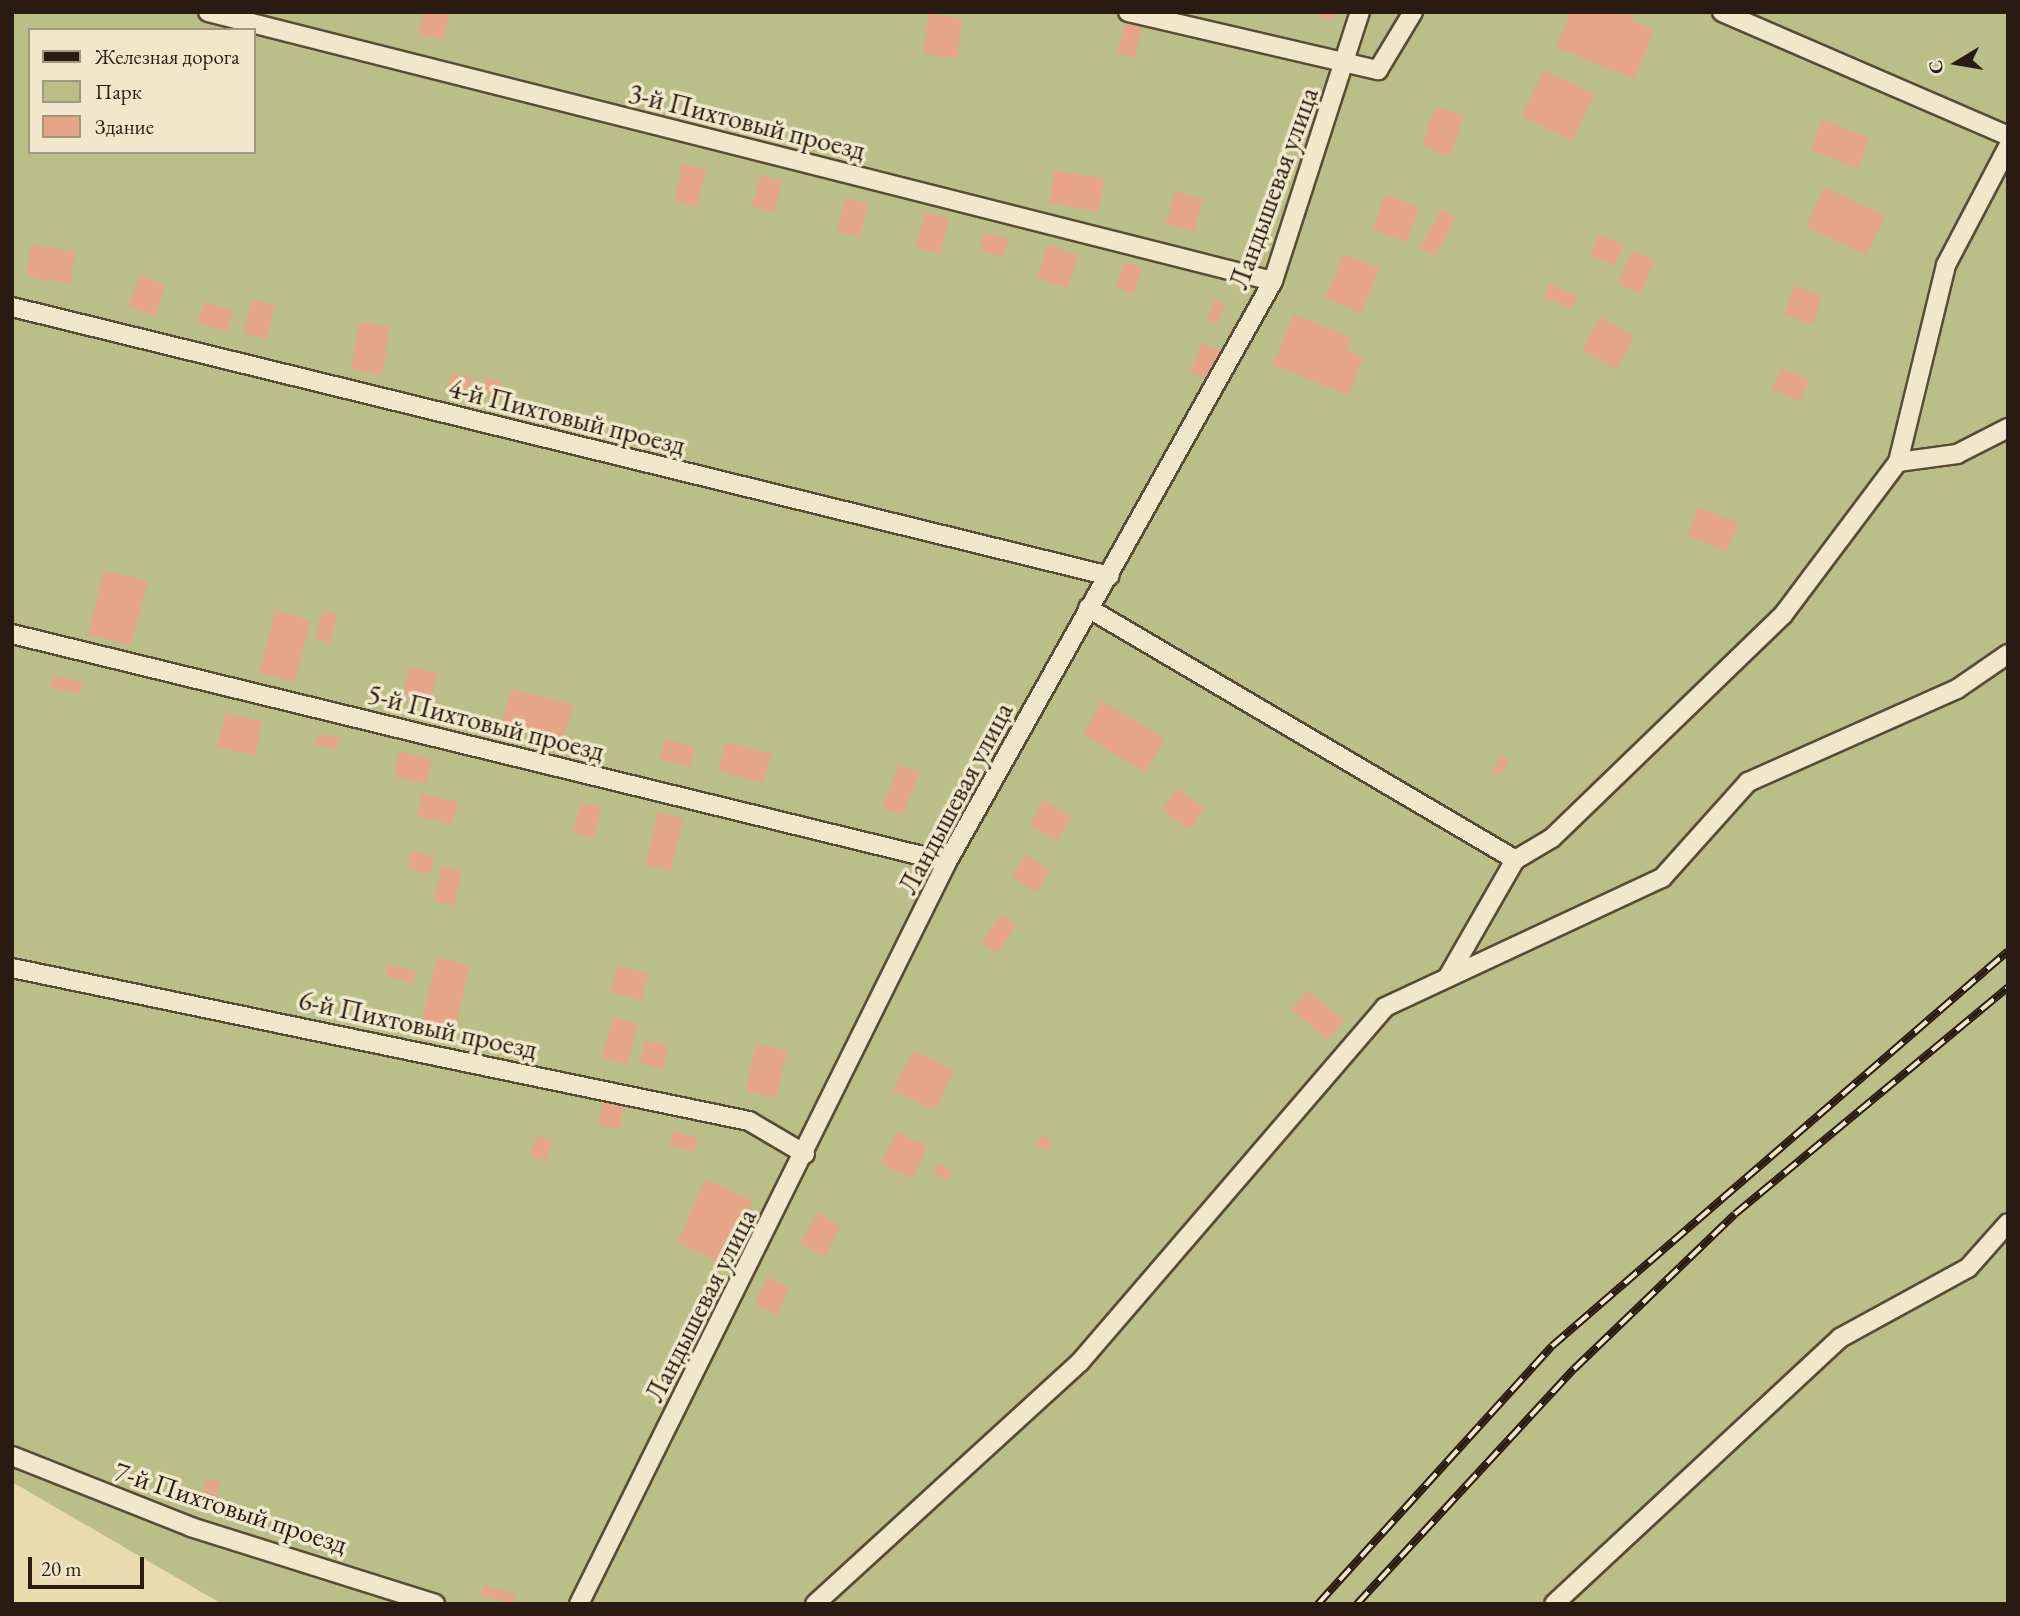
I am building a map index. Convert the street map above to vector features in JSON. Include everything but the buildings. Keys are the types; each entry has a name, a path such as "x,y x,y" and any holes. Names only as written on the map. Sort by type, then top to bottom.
{"lane":[{"name":"3-й Пихтовый проезд","path":"208,12 1273,281"},
{"path":"1128,12 1345,65 1378,70 1413,12"},
{"name":"Ландышевая улица","path":"579,1604 805,1154 947,862 1088,608 1110,576 1273,281 1360,12"},
{"path":"1722,12 2008,136"},
{"path":"1449,975 1515,860 1552,838 1783,615 1898,462 1946,265 2008,147"},
{"name":"4-й Пихтовый проезд","path":"12,307 1110,576"},
{"path":"1898,462 1957,454 2008,428"},
{"path":"1088,608 1515,860"},
{"name":"5-й Пихтовый проезд","path":"12,634 947,862"},
{"path":"816,1604 1080,1362 1385,1007 1662,878 1748,782 1957,689 2008,654"},
{"name":"6-й Пихтовый проезд","path":"12,968 749,1121 805,1154"},
{"path":"1553,1604 1840,1338 1968,1268 2008,1223"},
{"name":"7-й Пихтовый проезд","path":"12,1456 191,1527 435,1604"}],"green space":[{"path":"12,12 2008,12 2008,1604 222,1604 12,1482"}],"railway":[{"path":"1318,1604 1552,1346 2008,951"},
{"path":"1357,1604 1574,1369 1735,1214 2008,987"}]}
